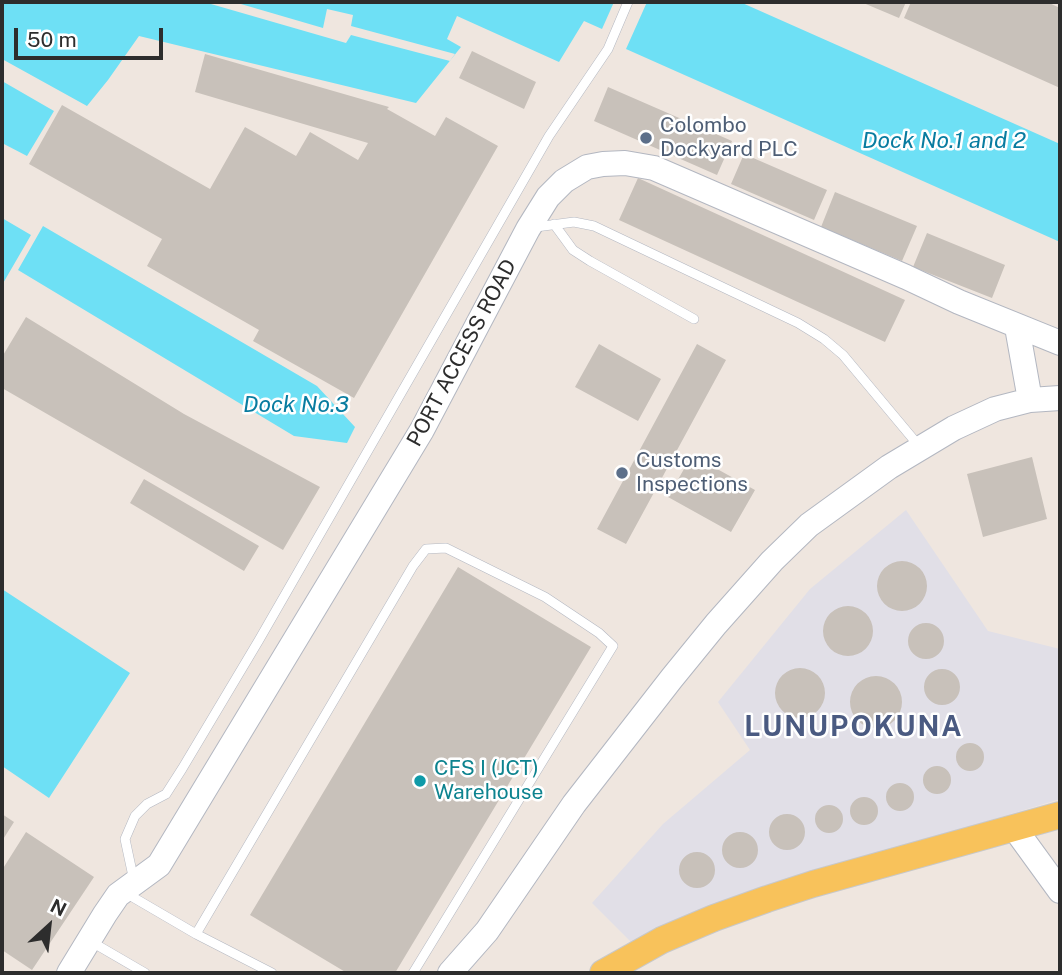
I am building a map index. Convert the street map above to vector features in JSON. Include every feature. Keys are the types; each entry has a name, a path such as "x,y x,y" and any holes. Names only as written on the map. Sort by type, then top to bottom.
{"main road":[{"name":"PORT ACCESS ROAD","path":"69,973 104,914 129,887 159,865 422,430 528,229 548,197 564,181 587,167 603,164 625,163 654,168 906,276 1017,327 1060,343"},
{"path":"1017,327 1030,400"},
{"path":"450,973 487,931 574,804 716,624 772,561 809,526 920,447 954,428 995,410 1030,400 1060,398"},
{"path":"603,973 662,940 754,904 813,884 1060,815"},
{"path":"1015,829 1060,891"}],"lane":[{"path":"272,973 196,934 129,887 125,839 135,816 147,804 166,794 182,769 543,146 608,49 628,2"},
{"path":"528,229 574,222 594,226 798,323 843,355 920,447"},
{"path":"554,224 573,250 694,319"},
{"path":"196,934 413,566 426,550 446,548 545,597 599,633 613,646 413,973"},
{"path":"88,940 145,973"}],"shaded area":[{"path":"906,510 988,631 1060,649 1060,799 707,906 631,942 592,903 663,824 750,750 718,702 810,589"}],"water":[{"path":"2,2 614,2 602,29 584,21 559,62 457,16 447,39 461,47 416,103 139,36 87,106 2,59"},
{"name":"Dock No.1 and 2","path":"647,2 740,2 1060,144 1060,242 626,49"},
{"path":"2,81 54,111 27,156 2,143"},
{"path":"2,218 31,235 2,285"},
{"name":"Dock No.3","path":"43,226 317,386 355,427 347,443 294,436 18,270"},
{"path":"2,589 130,673 49,798 2,766"}],"pier":[{"path":"204,2 234,2 323,28 327,9 353,15 351,26 455,54 450,61 351,35 346,43"}],"building":[{"path":"861,2 906,2 899,18"},
{"path":"911,2 1047,2 1060,8 1060,88 904,18"},
{"path":"472,51 536,82 524,109 459,78"},
{"path":"205,54 389,107 387,109 435,136 446,117 498,146 354,398 253,341 259,330 147,266 162,239 29,164 62,105 210,189 245,127 296,156 310,132 358,160 368,143 195,92"},
{"path":"608,87 732,141 717,175 594,121"},
{"path":"744,154 827,190 814,220 731,184"},
{"path":"638,178 905,300 885,342 619,220"},
{"path":"835,192 917,226 902,261 821,227"},
{"path":"927,233 1005,265 992,298 913,267"},
{"path":"26,317 184,414 320,487 283,550 2,388 2,357"},
{"path":"599,344 661,379 638,421 575,387"},
{"path":"697,344 726,360 626,544 597,529"},
{"path":"692,455 755,490 731,532 668,497"},
{"path":"1032,457 1047,519 983,537 967,474"},
{"path":"144,479 259,546 244,571 130,503"},
{"path":"892,562 912,562 926,576 926,596 912,610 892,610 878,596 878,576"},
{"name":"CFS I (JCT) Warehouse","path":"458,567 591,647 395,973 347,973 250,915"},
{"path":"838,607 858,607 872,621 872,641 858,655 838,655 824,641 824,621"},
{"path":"926,623 939,628 944,641 939,654 926,659 913,654 908,641 913,628"},
{"path":"800,668 818,675 825,693 818,711 800,718 782,711 775,693 782,675"},
{"path":"942,669 955,674 960,687 955,700 942,705 929,700 924,687 929,674"},
{"path":"876,676 886,678 894,684 900,692 900,712 894,720 886,726 876,728 866,726 858,720 852,712 850,702 852,692 858,684 866,678"},
{"path":"970,743 980,747 984,757 980,767 970,771 960,767 956,757 960,747"},
{"path":"937,766 947,770 951,780 947,790 937,794 927,790 923,780 927,770"},
{"path":"900,783 910,787 914,797 910,807 900,811 890,807 886,797 890,787"},
{"path":"864,797 874,801 878,811 874,821 864,825 854,821 850,811 854,801"},
{"path":"829,805 839,809 843,819 839,829 829,833 819,829 815,819 819,809"},
{"path":"2,814 14,822 2,841"},
{"path":"787,814 800,819 805,832 800,845 787,850 774,845 769,832 774,819"},
{"path":"26,832 94,877 32,970 2,950 2,870"},
{"path":"740,832 753,837 758,850 753,863 740,868 727,863 722,850 727,837"},
{"path":"697,852 710,857 715,870 710,883 697,888 684,883 679,870 684,857"}],"place":[{"name":"Colombo Dockyard PLC","path":"646,138"},
{"name":"Customs Inspections","path":"622,473"},
{"name":"CFS I (JCT) Warehouse","path":"420,781"}],"district":[{"name":"LUNUPOKUNA","path":"854,727"}]}
